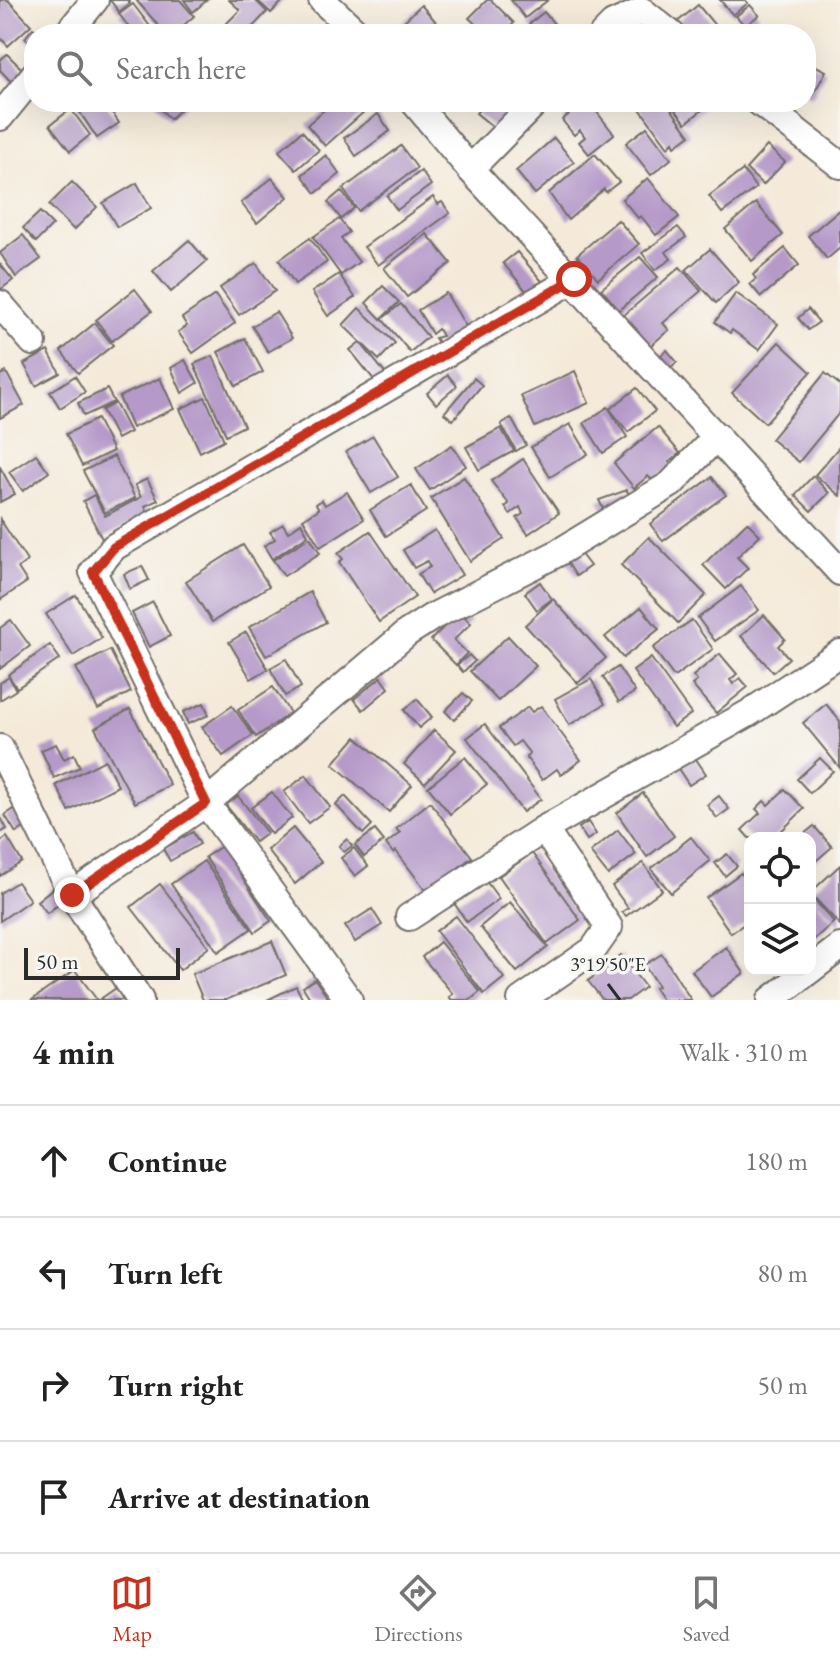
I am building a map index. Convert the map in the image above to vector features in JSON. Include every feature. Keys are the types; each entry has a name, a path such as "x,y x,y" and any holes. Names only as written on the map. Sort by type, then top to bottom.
{"street":[{"path":"75,24 95,0"},
{"path":"322,0 347,24"},
{"path":"613,24 642,11 658,24"},
{"path":"0,117 24,87"},
{"path":"422,112 470,169 840,572"},
{"path":"470,169 526,112"},
{"path":"772,112 840,165"},
{"path":"349,1000 206,803 93,572 114,547 574,279"},
{"path":"0,304 33,342"},
{"path":"72,895 206,803 407,633 432,617 556,554 671,484 717,436"},
{"path":"409,917 544,829 749,713 840,653"},
{"path":"0,748 72,895 140,1000"},
{"path":"521,1000 593,950 609,927 544,829"},
{"path":"771,1000 840,947"}],"building":[{"path":"0,0 8,0 30,24 24,24 24,31 8,46 0,37"},
{"path":"110,0 128,0 130,3 119,12"},
{"path":"136,0 180,0 194,16 185,24 157,24"},
{"path":"184,0 207,0 193,12"},
{"path":"229,0 255,0 267,12 256,24 226,24 240,10"},
{"path":"257,0 284,0 271,13"},
{"path":"487,0 491,0 514,23 475,24 469,18"},
{"path":"511,0 548,0 525,18"},
{"path":"720,0 745,0 748,3 733,15"},
{"path":"133,4 148,24 126,24 119,14"},
{"path":"421,5 438,24 401,24"},
{"path":"698,5 714,24 677,24"},
{"path":"750,5 759,15 748,24 743,24 736,16"},
{"path":"544,12 554,24 529,24"},
{"path":"7,54 24,71 24,77 15,86 0,70 0,60"},
{"path":"816,66 826,71 816,90"},
{"path":"67,112 73,112 90,135 70,151 50,125"},
{"path":"80,112 112,112 119,123 97,138"},
{"path":"163,112 177,112 170,119"},
{"path":"322,112 364,112 325,146 307,125"},
{"path":"477,112 522,112 503,135"},
{"path":"572,112 597,112 614,134 589,154 579,142 585,137 580,130 574,135 562,120"},
{"path":"642,112 673,112 690,135 675,146 673,142 668,147"},
{"path":"677,112 700,112 686,123"},
{"path":"378,114 390,131 356,156 344,138"},
{"path":"647,127 671,159 651,175 626,143"},
{"path":"302,131 319,150 296,170 279,151"},
{"path":"554,138 574,162 535,194 516,171"},
{"path":"401,146 417,168 358,211 343,189"},
{"path":"767,146 785,162 763,185 746,169"},
{"path":"595,154 619,182 606,192 604,189 568,220 549,193"},
{"path":"326,155 340,174 316,193 302,175"},
{"path":"743,170 756,188 722,213 709,196"},
{"path":"421,171 431,185 397,210 387,196"},
{"path":"272,178 288,197 257,223 241,203"},
{"path":"648,178 679,217 656,235 622,199"},
{"path":"72,182 97,207 74,230 49,205"},
{"path":"137,183 151,208 117,227 103,203"},
{"path":"341,191 354,208 341,219 328,202"},
{"path":"433,197 438,204 442,202 450,213 378,265 364,247"},
{"path":"756,203 783,235 752,261 725,229"},
{"path":"840,209 840,248 827,259 808,236"},
{"path":"40,212 53,225 36,242 23,228"},
{"path":"339,219 349,232 341,238 359,262 341,275 313,237"},
{"path":"618,220 639,244 598,279 577,255"},
{"path":"678,227 686,237 666,252 671,259 655,270 642,253"},
{"path":"427,234 451,263 407,297 384,268"},
{"path":"23,235 41,259 16,277 0,253"},
{"path":"310,238 327,262 295,284 279,260"},
{"path":"189,240 207,261 171,292 153,271"},
{"path":"785,248 799,265 761,297 750,284 756,279 753,275"},
{"path":"710,249 739,282 716,303 686,270"},
{"path":"517,252 546,286 532,298 503,263"},
{"path":"640,257 658,277 619,310 601,289"},
{"path":"256,263 275,291 239,315 220,288"},
{"path":"0,264 13,280 0,290"},
{"path":"680,267 701,291 663,323 669,330 650,346 624,315"},
{"path":"339,274 355,297 328,316 312,292"},
{"path":"383,286 399,302 381,319 366,303"},
{"path":"135,289 152,311 112,341 96,320"},
{"path":"446,293 468,330 441,347 435,338 442,336 438,329 432,334 418,310"},
{"path":"736,293 778,324 759,350 715,322"},
{"path":"215,295 235,323 193,353 178,332 187,326 182,318"},
{"path":"401,304 428,337 410,352 382,319"},
{"path":"359,308 395,343 379,360 343,325"},
{"path":"808,309 819,322 808,330 798,318"},
{"path":"276,312 292,338 268,352 252,326"},
{"path":"95,323 113,345 78,373 61,351"},
{"path":"245,338 263,372 236,386 218,352"},
{"path":"360,342 385,373 375,381 350,350"},
{"path":"779,342 811,372 765,423 732,393"},
{"path":"667,350 677,362 660,376 651,364"},
{"path":"48,351 60,373 36,386 24,364"},
{"path":"213,356 244,426 226,435 194,364"},
{"path":"185,360 198,383 182,393 171,368"},
{"path":"575,371 589,403 535,427 521,396"},
{"path":"6,372 24,405 0,418 0,375"},
{"path":"825,373 840,385 840,412 799,462 771,439"},
{"path":"448,375 457,386 436,404 427,393"},
{"path":"75,376 85,392 60,408 50,392"},
{"path":"160,378 174,409 132,428 119,397"},
{"path":"474,378 482,385 453,420 444,413"},
{"path":"637,388 655,411 628,432 610,409"},
{"path":"107,389 114,402 84,416 78,403"},
{"path":"205,397 224,440 200,452 180,409"},
{"path":"115,403 130,432 117,439 102,410"},
{"path":"608,407 627,437 603,453 584,423"},
{"path":"511,418 526,445 516,451 501,424"},
{"path":"97,419 113,451 82,466 66,434"},
{"path":"570,424 588,454 550,477 531,447"},
{"path":"658,427 680,453 669,462 672,465 653,481 648,476 634,488 614,463"},
{"path":"501,428 514,451 479,470 466,447"},
{"path":"373,436 398,477 371,493 346,452"},
{"path":"452,445 466,466 430,490 416,469"},
{"path":"840,446 840,496 815,475"},
{"path":"36,454 49,472 23,491 9,472"},
{"path":"114,456 135,498 105,513 83,471"},
{"path":"523,459 559,513 528,534 517,518 523,514 520,507 510,514 505,507 509,504 491,481"},
{"path":"0,467 15,494 0,502"},
{"path":"813,476 829,493 811,511 795,495"},
{"path":"464,477 504,539 470,561 431,498"},
{"path":"712,477 726,495 663,541 650,524"},
{"path":"147,479 158,500 145,506 149,514 102,539 83,501 94,495 105,516 141,497 135,485"},
{"path":"411,485 426,511 386,536 370,510"},
{"path":"627,490 631,500 604,511 599,500"},
{"path":"347,492 364,519 320,547 303,519 319,509 316,504 322,500 325,505"},
{"path":"0,519 27,561 18,568 27,582 0,600"},
{"path":"747,522 760,535 737,557 748,568 726,589 703,565"},
{"path":"301,523 308,535 272,559 264,546 275,539 270,532 283,524 288,532"},
{"path":"435,530 462,575 430,594 418,574 430,567 427,561 414,568 403,550"},
{"path":"370,531 415,597 379,622 339,562 343,559 338,553"},
{"path":"310,537 320,553 284,576 273,560"},
{"path":"649,537 706,595 678,623 621,565"},
{"path":"243,545 269,586 212,622 186,581"},
{"path":"580,553 590,566 576,576 567,562"},
{"path":"142,566 149,580 130,589 124,574"},
{"path":"540,582 552,599 537,610 525,593"},
{"path":"741,586 759,610 715,641 698,618"},
{"path":"310,592 326,622 266,656 249,627"},
{"path":"76,595 102,638 73,656 46,614"},
{"path":"553,599 606,658 578,683 525,625"},
{"path":"153,602 170,636 149,647 132,613"},
{"path":"641,607 659,629 623,658 605,637"},
{"path":"459,611 471,623 454,640 467,653 456,665 431,640"},
{"path":"764,615 785,639 778,646 789,658 773,672 741,636"},
{"path":"11,620 30,646 0,669 0,628"},
{"path":"692,620 713,649 674,677 653,648"},
{"path":"246,632 268,669 251,679 229,642"},
{"path":"508,636 536,666 498,701 470,671"},
{"path":"50,645 60,659 17,688 8,675"},
{"path":"110,650 131,692 98,709 76,668"},
{"path":"720,654 737,674 730,680 733,684 740,678 748,687 716,713 692,685 697,681 693,676"},
{"path":"469,655 475,661 463,672 457,665"},
{"path":"651,658 691,714 673,727 633,671"},
{"path":"286,659 301,687 285,696 270,668"},
{"path":"618,667 635,692 619,702 603,677"},
{"path":"9,677 16,690 0,700 0,683"},
{"path":"381,677 389,688 363,710 354,699"},
{"path":"591,679 605,704 569,725 555,699"},
{"path":"273,687 290,713 256,737 238,710"},
{"path":"463,693 472,701 454,720 445,711"},
{"path":"417,699 432,717 419,728 404,710"},
{"path":"204,703 209,715 188,724 183,712"},
{"path":"826,704 840,721 840,768 803,723"},
{"path":"232,706 253,735 223,756 202,727"},
{"path":"541,706 581,760 561,775 557,769 542,780 526,757 530,754 520,741 513,746 499,728 528,707 532,712"},
{"path":"130,709 170,785 135,803 95,728"},
{"path":"485,724 541,799 523,812 467,738"},
{"path":"434,730 456,750 425,783 404,764"},
{"path":"356,737 412,785 389,812 333,764"},
{"path":"56,744 64,759 74,754 80,767 54,778 41,750"},
{"path":"694,756 706,774 689,785 677,767"},
{"path":"465,757 487,784 450,814 428,787"},
{"path":"820,758 833,771 810,793 797,779"},
{"path":"105,760 118,786 69,811 56,785"},
{"path":"306,775 330,807 308,823 284,792"},
{"path":"785,789 804,809 780,832 744,832 742,830 760,813 756,809 764,801 768,805"},
{"path":"272,792 292,818 271,834 251,808"},
{"path":"643,793 674,836 647,857 617,813"},
{"path":"238,796 267,833 255,842 226,805"},
{"path":"345,796 372,825 363,834 336,805"},
{"path":"719,796 729,809 717,818 707,805"},
{"path":"430,802 472,857 457,869 464,877 453,885 446,877 427,892 396,851 393,853 386,844 400,833 396,829"},
{"path":"19,806 30,824 16,833 5,815"},
{"path":"0,816 7,829 0,833"},
{"path":"588,822 596,834 587,840 579,828"},
{"path":"814,826 832,847 816,861 816,832 806,832"},
{"path":"293,828 321,862 295,884 267,850"},
{"path":"375,830 384,841 364,857 355,845"},
{"path":"618,830 636,854 608,875 590,852"},
{"path":"193,832 200,844 170,861 163,849"},
{"path":"7,837 22,862 0,876 0,842"},
{"path":"691,837 710,861 671,893 651,869"},
{"path":"347,839 352,846 344,852 339,846"},
{"path":"222,846 271,921 255,932 205,857"},
{"path":"354,848 368,866 355,876 341,858"},
{"path":"532,853 580,920 547,944 499,876"},
{"path":"727,854 737,866 725,876 715,863"},
{"path":"204,861 251,929 218,952 171,884"},
{"path":"643,863 662,890 626,916 622,912 628,908 612,886"},
{"path":"840,865 840,925 816,899 816,887"},
{"path":"741,873 744,877 744,924 731,933 706,898"},
{"path":"486,881 499,899 467,922 454,903"},
{"path":"17,882 30,900 0,921 0,893"},
{"path":"58,884 68,897 47,913 37,901"},
{"path":"160,884 209,947 180,970 131,907"},
{"path":"510,902 548,947 517,972 480,927"},
{"path":"816,902 834,922 816,938"},
{"path":"372,909 382,925 355,942 345,926"},
{"path":"456,916 504,978 484,994 436,931"},
{"path":"272,941 286,975 226,1000 203,1000 192,974"},
{"path":"440,942 480,992 470,1000 452,1000 449,997 453,994 422,957"},
{"path":"726,947 744,973 711,997 692,971"},
{"path":"662,954 691,1000 662,1000 654,988 658,986 644,965"},
{"path":"621,955 645,987 628,1000 603,1000 588,981"},
{"path":"75,970 97,1000 32,1000"},
{"path":"315,979 329,1000 311,1000 303,987"},
{"path":"119,986 129,1000 99,1000"},
{"path":"296,986 303,1000 267,1000"}],"route":[{"path":"72,895 206,803 93,572 114,547 574,279"}]}
